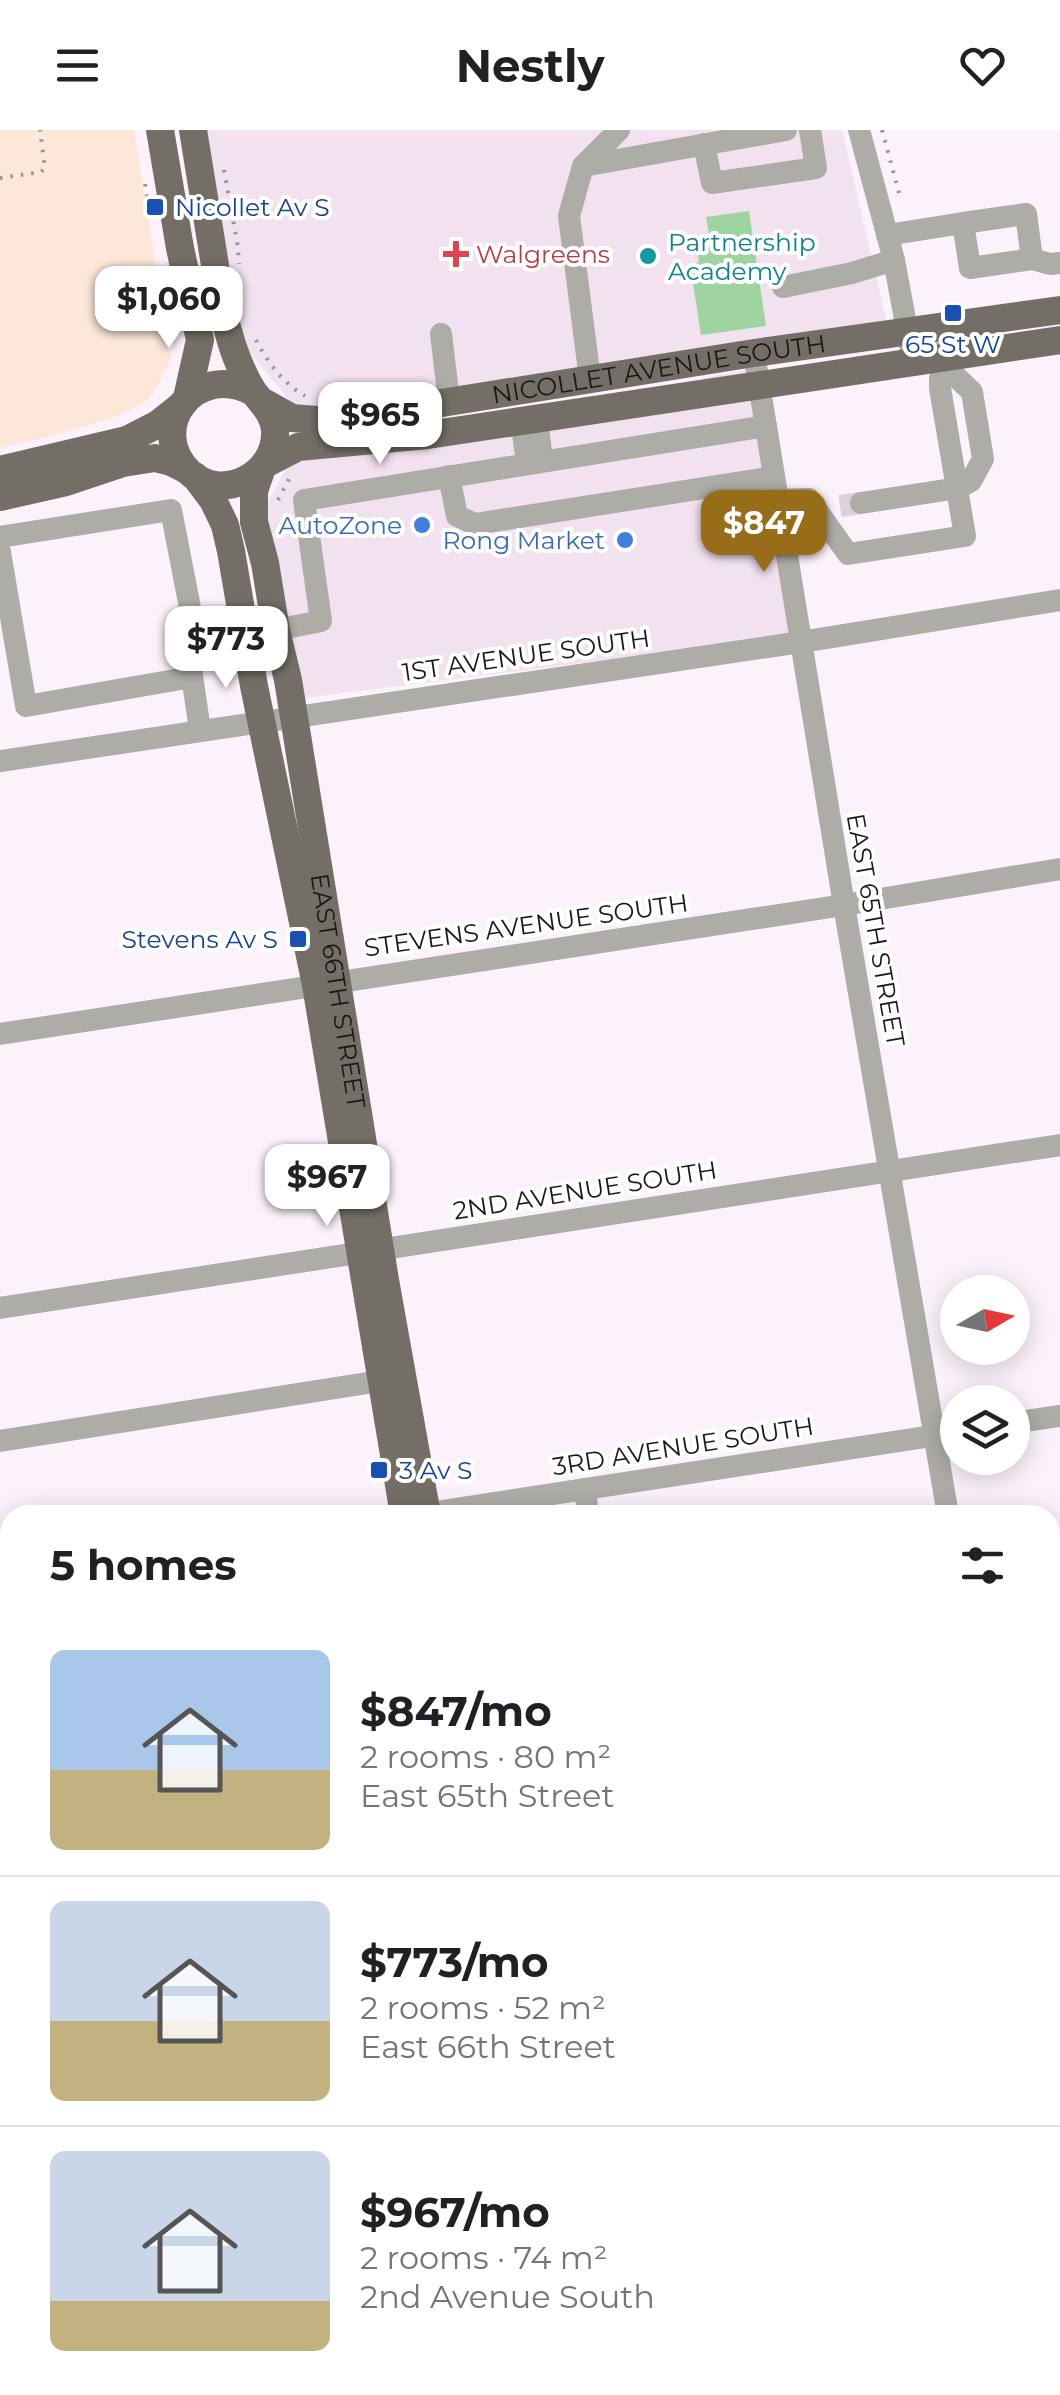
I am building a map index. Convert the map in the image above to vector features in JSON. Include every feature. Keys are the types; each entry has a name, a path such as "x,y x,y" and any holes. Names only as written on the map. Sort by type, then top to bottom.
{"main road":[{"path":"160,130 200,340 185,401 172,431 178,458 190,473"},
{"path":"0,497 155,458 171,462 204,482 225,486 246,480 264,466 274,443 274,429 229,336 193,130"},
{"name":"NICOLLET AVENUE SOUTH","path":"259,398 272,410 292,418 329,421 754,353 1060,310"},
{"name":"NICOLLET AVENUE SOUTH","path":"264,466 298,447 428,435 913,362 945,362 1060,340"},
{"path":"0,470 127,440 158,424 208,385 231,383 259,398"},
{"path":"526,389 529,420"},
{"name":"EAST 66TH STREET","path":"264,466 254,491 254,522 266,563 288,680 326,983 416,1505"},
{"name":"EAST 66TH STREET","path":"190,473 213,500 225,525 262,722 326,983"}],"street":[{"path":"590,379 569,216 583,166 619,130"},
{"path":"583,166 786,130"},
{"path":"704,144 712,184 816,168 810,130"},
{"path":"859,130 894,260 913,362"},
{"path":"887,235 1026,214 1032,259"},
{"path":"963,223 970,268 1032,259 1060,263"},
{"path":"783,287 894,260"},
{"path":"449,476 457,516 475,524 776,489 840,506 958,488 972,481 983,459 972,392 945,362 940,326"},
{"path":"440,334 449,401"},
{"name":"EAST 65TH STREET","path":"754,353 890,1171 940,1405"},
{"path":"529,420 538,427 542,452 537,461"},
{"path":"276,630 322,621 304,500 766,426"},
{"path":"840,506 848,554 966,536 958,488"},
{"path":"0,537 172,510 192,618 190,662 200,730"},
{"path":"0,552 26,706 192,677"},
{"name":"1ST AVENUE SOUTH","path":"0,761 1060,600"},
{"name":"STEVENS AVENUE SOUTH","path":"0,1034 844,905 1060,868"},
{"name":"2ND AVENUE SOUTH","path":"0,1308 1060,1145"},
{"path":"0,1441 392,1378"},
{"path":"1030,1420 1060,1416"},
{"name":"3RD AVENUE SOUTH","path":"485,1505 940,1434"},
{"name":"EAST 65TH STREET","path":"947,1475 948,1505"},
{"path":"585,1490 587,1505"}],"path":[{"path":"0,178 41,172 45,168 40,130"},
{"path":"251,330 266,360 308,398"}],"shaded area":[{"path":"0,130 134,130 171,359 153,394 143,404 115,417 0,448"},
{"path":"196,130 842,130 889,332 333,413 291,402 250,353 226,288"},
{"path":"750,369 793,636 296,699 264,509 291,459"}],"green space":[{"path":"749,211 766,326 701,335 690,264 699,262 697,248 711,246 706,217"}],"tunnel":[{"path":"840,506 861,503"}],"place":[{"name":"Nicollet Av S","path":"155,207"},
{"name":"Walgreens","path":"456,254"},
{"name":"Partnership Academy","path":"648,256"},
{"name":"65 St W","path":"953,313"},
{"name":"AutoZone","path":"422,525"},
{"name":"Rong Market","path":"625,540"},
{"name":"Stevens Av S","path":"298,939"},
{"name":"3 Av S","path":"379,1470"}]}
